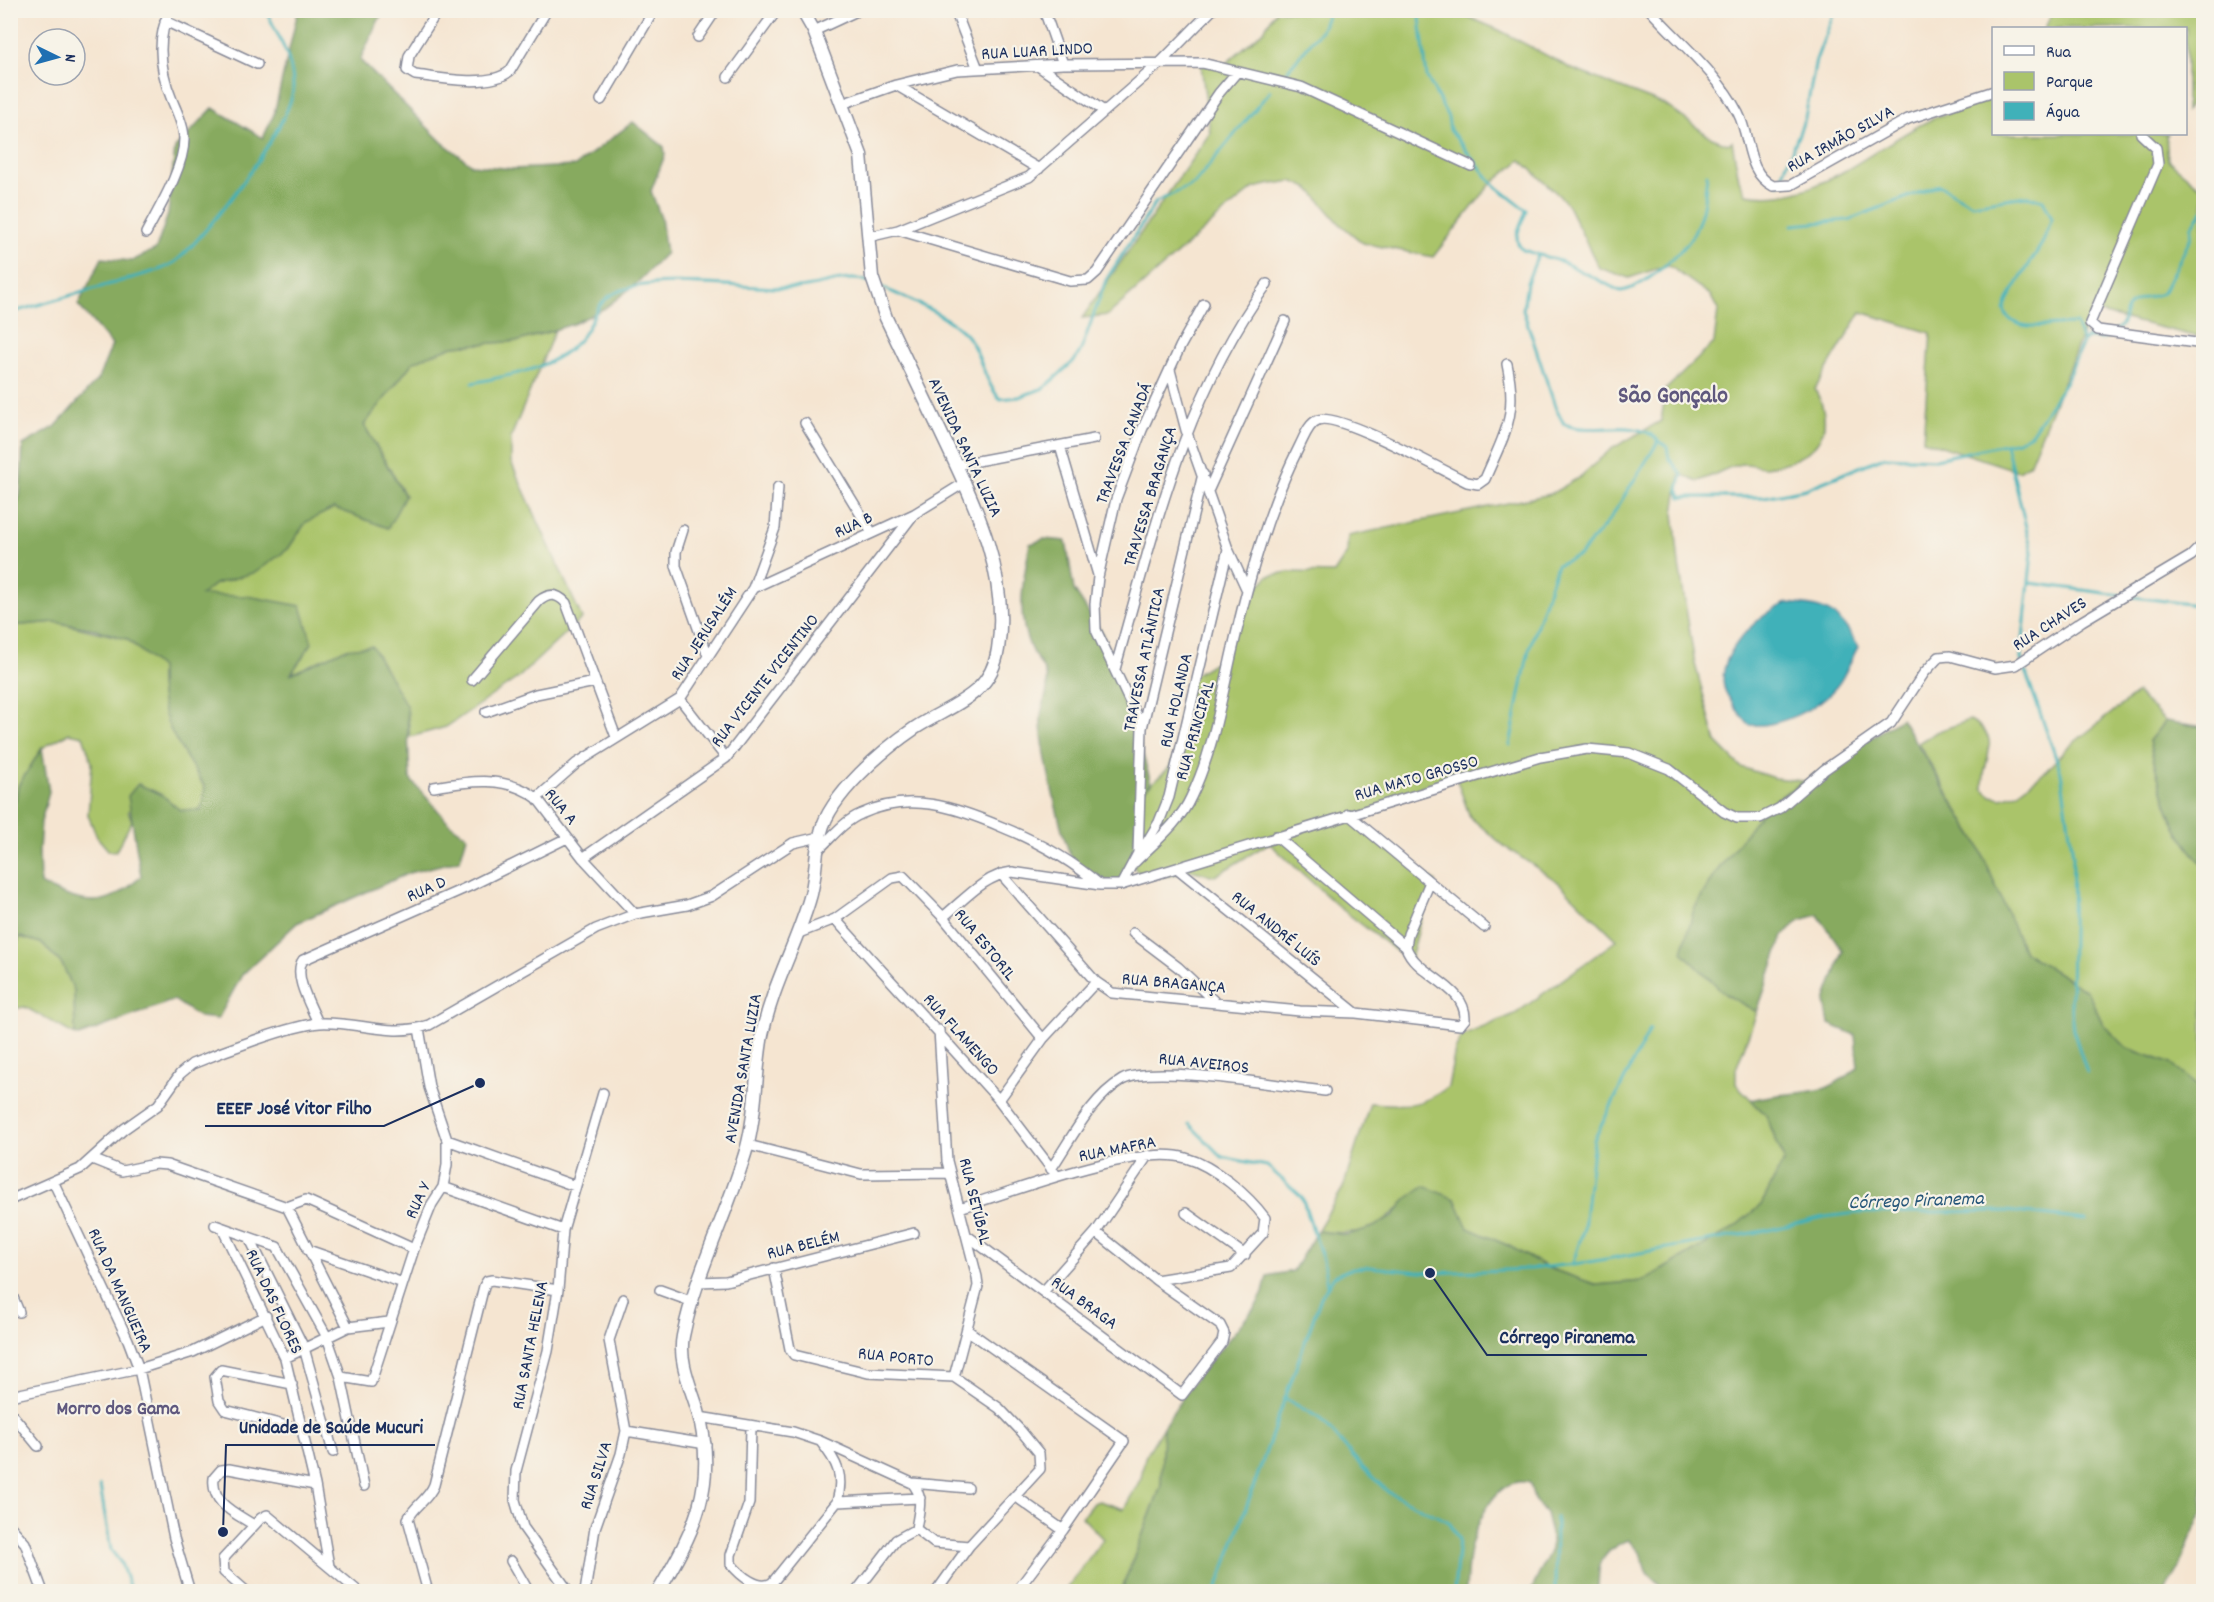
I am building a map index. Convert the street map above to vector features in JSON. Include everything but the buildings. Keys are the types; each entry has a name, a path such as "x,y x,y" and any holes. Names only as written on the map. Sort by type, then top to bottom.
{"street":[{"path":"146,233 178,167 183,147 183,129 162,70 162,39 165,21 170,10"},
{"path":"438,10 409,56 407,66 410,73 479,80 501,78 517,63 547,10"},
{"path":"601,100 654,10"},
{"path":"698,37 716,10"},
{"path":"728,77 777,10"},
{"name":"AVENIDA SANTA LUZIA","path":"658,1592 700,1507 706,1444 682,1348 699,1282 748,1145 767,1012 783,965 799,933 815,880 819,843 825,818 833,805 877,759 923,723 967,701 985,683 995,663 999,640 998,586 985,530 886,318 874,284 861,155 814,31 802,10"},
{"path":"814,31 859,10"},
{"path":"955,10 978,69"},
{"path":"1044,10 1063,64"},
{"path":"868,237 898,230 1013,183 1038,169 1160,63 1212,10"},
{"name":"RUA IRMÃO SILVA","path":"1650,10 1716,81 1730,100 1744,126 1757,173 1773,186 1791,185 1908,119 1992,92"},
{"path":"165,21 257,64"},
{"name":"RUA LUAR LINDO","path":"842,105 896,85 936,74 978,69 1063,64 1214,64 1237,72 1301,87 1471,166"},
{"path":"1038,66 1104,111"},
{"path":"898,230 1070,281 1088,280 1097,272 1219,93 1237,72"},
{"path":"896,85 1038,169"},
{"path":"2142,135 2156,148 2158,160 2156,170 2090,323 2098,330 2204,344"},
{"name":"TRAVESSA BRAGANÇA","path":"1115,669 1186,430 1230,338 1267,284"},
{"name":"TRAVESSA CANADÁ","path":"1115,669 1096,630 1095,604 1098,577 1116,499 1142,430 1188,331 1204,304"},
{"path":"1209,489 1285,321"},
{"name":"RUA PRINCIPAL","path":"1137,858 1168,829 1191,799 1215,726 1246,588 1293,458 1312,424 1317,420 1335,420 1354,426 1467,482 1481,483 1509,422 1512,406 1507,364"},
{"path":"1170,370 1186,430 1209,489 1228,549 1246,588"},
{"path":"805,423 872,533"},
{"path":"956,465 1094,439"},
{"path":"1060,446 1098,577"},
{"name":"TRAVESSA ATLÂNTICA","path":"1137,858 1142,729 1203,474"},
{"name":"RUA B","path":"753,588 914,514 964,483"},
{"name":"RUA JERUSALÉM","path":"537,798 577,763 680,699 753,588 775,528 778,488"},
{"name":"RUA VICENTE VICENTINO","path":"583,858 726,758 914,514"},
{"path":"683,530 676,552 676,566 708,656"},
{"name":"RUA CHAVES","path":"1713,803 1737,818 1748,819 1770,814 1824,770 1892,723 1924,673 1939,657 1950,656 1995,668 2016,665 2202,547"},
{"name":"RUA HOLANDA","path":"1137,858 1154,831 1169,797 1228,549"},
{"path":"472,680 539,601 549,594 561,597 566,603 616,737"},
{"path":"1115,669 1142,729"},
{"path":"486,712 536,694 595,682"},
{"path":"680,699 726,758"},
{"name":"RUA MATO GROSSO","path":"1120,885 1540,757 1587,749 1629,753 1649,760 1669,769 1713,803"},
{"name":"RUA A","path":"434,787 460,782 504,783 517,786 537,798 583,858 635,914"},
{"path":"10,1200 81,1169 124,1129 158,1105 180,1074 192,1064 302,1026 318,1023 379,1030 419,1028 460,1008 596,929 635,914 687,905 712,896 767,858 801,841 819,843 848,821 865,812 898,802 932,802 973,814 1041,843 1075,864 1100,885"},
{"path":"1348,814 1484,927"},
{"path":"1276,836 1406,947"},
{"name":"RUA D","path":"318,1023 299,967 303,960 470,886 567,838"},
{"path":"943,917 990,879 1001,874 1012,872 1100,885 1120,885 1137,858"},
{"name":"RUA ANDRÉ LUÍS","path":"1178,869 1356,1013"},
{"path":"1001,874 1096,982"},
{"name":"RUA ESTORIL","path":"836,919 899,875 906,877 943,917 1043,1039"},
{"path":"1406,947 1408,934 1430,882"},
{"path":"799,933 836,919"},
{"name":"RUA FLAMENGO","path":"836,919 939,1030 999,1100 1054,1173"},
{"path":"1133,933 1178,968 1214,1001"},
{"name":"RUA BRAGANÇA","path":"999,1100 1043,1039 1096,982 1106,990 1123,994 1300,1011 1356,1013 1455,1026 1463,1023 1465,1009 1457,997 1415,961 1406,947"},
{"name":"RUA Y","path":"341,1377 370,1382 414,1249 432,1204 443,1187 447,1165 447,1140 429,1087 419,1028"},
{"name":"RUA SETÚBAL","path":"939,1030 949,1173 969,1237 978,1286 954,1377"},
{"name":"RUA AVEIROS","path":"1054,1173 1097,1102 1110,1089 1132,1076 1154,1072 1325,1091"},
{"name":"RUA SANTA HELENA","path":"569,1592 523,1527 515,1500 516,1471 538,1392 558,1290 563,1230 603,1093"},
{"path":"447,1140 575,1186"},
{"path":"748,1145 861,1174 949,1173"},
{"path":"1043,1292 1096,1232 1148,1155"},
{"name":"RUA MAFRA","path":"1054,1173 1148,1155 1169,1155 1196,1161 1226,1181 1261,1213 1267,1222 1263,1233 1245,1255"},
{"path":"92,1160 122,1171 155,1164 167,1165 287,1207 348,1327"},
{"path":"960,1208 1054,1173"},
{"name":"RUA DA MANGUEIRA","path":"53,1181 128,1340 138,1369 174,1538 190,1592"},
{"path":"443,1187 563,1230"},
{"path":"287,1207 298,1201 306,1200 414,1249"},
{"path":"1096,1232 1156,1280 1231,1268 1245,1255 1186,1213"},
{"name":"RUA DAS FLORES","path":"249,1237 218,1227 266,1316 285,1358 315,1485 329,1566"},
{"name":"RUA BELÉM","path":"699,1282 726,1281 914,1233"},
{"path":"249,1237 277,1247 327,1337 341,1377 364,1486"},
{"path":"249,1237 304,1348 333,1452"},
{"name":"RUA BRAGA","path":"969,1237 1182,1395 1222,1342 1224,1333 1220,1325 1156,1280"},
{"path":"308,1250 403,1282"},
{"name":"RUA PORTO","path":"774,1268 790,1349 794,1355 868,1373 954,1377 999,1408 1039,1453 1040,1469 1015,1496"},
{"path":"428,1592 408,1519 412,1510 427,1498 434,1485 481,1294 487,1281 492,1280 558,1290"},
{"path":"10,1290 19,1312"},
{"path":"660,1290 693,1302"},
{"name":"RUA SILVA","path":"585,1592 597,1521 621,1454 626,1431 609,1340 623,1299"},
{"path":"10,1396 138,1369 193,1352 266,1316"},
{"path":"285,1358 348,1327 389,1322"},
{"path":"967,1330 1124,1441 1017,1592"},
{"path":"292,1384 221,1370 217,1372 220,1407 303,1430"},
{"path":"10,1412 38,1446"},
{"path":"699,1418 793,1432 820,1441 912,1483 968,1488"},
{"path":"751,1427 749,1503 731,1555 731,1564 758,1586 772,1583 837,1502 841,1475 833,1457 820,1441"},
{"path":"626,1431 706,1444"},
{"path":"254,1525 219,1502 214,1496 214,1478 221,1470 229,1469 315,1485"},
{"path":"912,1483 918,1489 920,1498 916,1529"},
{"path":"936,1592 969,1546 1015,1496 1063,1530"},
{"path":"837,1502 920,1498"},
{"path":"247,1592 224,1572 223,1559 254,1525 267,1515 358,1592"},
{"path":"10,1526 25,1543 43,1592"},
{"path":"916,1529 934,1543 969,1546"},
{"path":"856,1592 896,1540 916,1529"},
{"path":"511,1561 530,1592"}],"green space":[{"path":"298,11 383,11 360,60 442,142 472,165 513,169 575,166 633,122 664,147 665,155 651,191 661,218 666,253 636,284 605,308 573,324 519,341 453,346 413,362 364,425 405,496 388,528 334,508 306,522 288,549 256,572 215,584 201,595 247,596 301,606 312,643 291,674 345,649 372,646 407,707 410,779 450,824 467,836 460,860 409,873 297,923 242,975 218,1019 199,1017 174,1000 79,1036 75,1035 74,990 62,964 41,943 20,937 11,954 11,807 15,803 18,786 42,748 49,792 41,822 40,884 81,900 93,901 105,900 116,895 141,876 128,796 138,784 162,795 180,810 201,810 205,787 178,745 166,719 160,688 160,668 127,639 94,629 55,622 10,626 11,517 20,495 23,445 55,427 98,379 112,345 78,305 102,258 132,261 156,249 168,214 175,148 213,108 263,138 274,114"},
{"path":"1276,11 1454,11 1499,30 1572,69 1665,105 1712,138 1728,144 1732,141 1739,180 1746,194 1771,196 1795,192 1819,184 1928,121 1992,98 1992,135 2167,135 2168,160 2203,189 2203,338 2092,311 2029,465 2018,471 1923,440 1931,333 1861,312 1815,389 1822,405 1824,420 1817,443 1808,452 1796,459 1765,467 1737,465 1698,481 1680,474 1674,513 1679,565 1695,664 1716,742 1741,767 1774,778 1804,781 1766,806 1725,994 1757,1012 1736,1069 1736,1084 1766,1115 1784,1160 1761,1205 1732,1229 1643,1281 1597,1285 1548,1268 1509,1246 1467,1228 1455,1199 1405,1200 1387,1219 1366,1230 1343,1233 1317,1231 1343,1188 1370,1103 1411,1104 1428,1099 1448,1087 1455,1050 1462,1036 1515,1014 1617,940 1558,882 1504,846 1470,817 1454,772 1350,821 1436,882 1424,909 1411,958 1400,954 1339,907 1269,843 1215,876 1190,870 1171,876 1155,877 1138,872 1131,864 1141,793 1169,768 1176,751 1181,701 1194,675 1226,655 1242,605 1268,576 1288,572 1334,573 1347,553 1348,536 1551,494 1580,477 1611,449 1661,421 1666,389 1714,343 1718,310 1710,295 1668,265 1629,278 1599,268 1566,202 1521,160 1490,185 1433,257 1363,243 1340,224 1310,189 1292,181 1254,188 1108,315 1082,318 1210,133 1201,65 1223,66 1264,30"},
{"path":"2053,11 2203,11 2203,88 2187,110 2187,27 2045,27"},
{"path":"555,330 511,437 511,462 582,618 519,677 446,727 410,737 407,707 345,649 290,675 201,595 215,584 256,571 288,549 306,522 334,508 405,495 364,425 413,362 453,346 519,341"},
{"path":"1044,539 1066,541 1074,590 1101,631 1121,678 1151,783 1141,793 1131,864 1121,881 1097,878 1076,865 1065,838 1052,792 1041,727 1047,681 1045,671 1030,647 1022,609 1023,583 1030,544"},
{"path":"55,622 127,639 160,668 163,704 172,732 205,788 201,810 180,810 162,795 128,811 132,821 116,851 109,851 97,837 88,815 92,763 83,736 69,733 42,748 18,786 15,803 11,807 11,626"},
{"path":"2137,693 2165,721 2149,741 2157,774 2174,823 2191,851 2203,864 2203,1091 2171,1064 2127,1048 2103,1024 2087,991 2024,952 1978,844 1918,743 1936,732 1970,720 1981,727 1989,741 1983,788 1991,796 2002,798 2017,793 2045,772 2067,748"},
{"path":"1901,718 1978,844 2024,952 2087,991 2103,1024 2127,1048 2171,1064 2203,1091 2203,1509 2178,1569 2165,1591 1666,1591 1646,1571 1640,1552 1629,1540 1619,1544 1602,1560 1597,1591 1531,1591 1551,1549 1551,1534 1546,1513 1534,1500 1530,1483 1519,1482 1508,1485 1499,1492 1484,1512 1470,1551 1466,1591 1121,1592 1161,1486 1163,1427 1193,1382 1256,1306 1263,1293 1267,1276 1293,1271 1317,1231 1347,1235 1373,1227 1393,1217 1405,1200 1424,1186 1455,1199 1468,1228 1509,1246 1548,1268 1597,1285 1643,1281 1732,1229 1761,1205 1784,1160 1766,1115 1751,1100 1826,1088 1858,1068 1855,1035 1829,1024 1825,1001 1843,951 1818,915 1800,920 1783,936 1757,1012 1725,994 1682,952 1694,909 1714,875 1766,806"},
{"path":"2165,721 2203,727 2203,864 2191,851 2174,823 2157,774 2149,741"},
{"path":"20,937 41,943 62,964 74,990 75,1035 25,1007 11,1009 11,954"},
{"path":"1163,1427 1161,1486 1121,1591 1064,1592 1103,1539 1082,1517 1093,1503 1099,1501 1124,1509 1141,1478 1145,1457"}],"water":[{"path":"1787,603 1812,606 1830,613 1845,625 1858,647 1839,683 1819,703 1784,720 1749,725 1731,702 1724,687 1727,661 1733,648 1753,625"}],"waterway":[{"path":"10,313 161,269 175,262 206,230 245,180 279,127 289,105 293,88 291,68 266,10"},
{"path":"1287,71 1322,29 1329,10"},
{"path":"1419,10 1427,77 1448,117 1450,130 1493,184 1526,210 1517,235 1517,240 1523,250 1563,262 1620,291 1629,289 1662,268 1690,238 1702,210 1707,174"},
{"path":"1779,184 1805,118 1816,60 1835,10"},
{"path":"881,287 932,310 966,335 1000,399 1019,397 1044,388 1075,360 1081,350 1106,280 1156,202 1194,184 1270,91"},
{"path":"1538,255 1527,283 1523,310 1556,409 1564,424 1585,428 1628,428 1651,434 1667,447 1669,458 1682,475 1678,489 1681,497 1764,497 1806,489 1884,457 1936,459 2018,441 2031,434 2066,381 2083,342 2076,324 2025,326 2009,318 2004,310 2008,299 2043,242 2052,218 2043,200 2026,196 1972,204 1939,185 1848,220 1792,225"},
{"path":"2116,330 2121,325 2130,305 2163,293 2191,237 2192,226 2204,210"},
{"path":"472,383 530,370 557,358 580,339 608,297 632,287 678,283 797,288 852,279 869,282"},
{"path":"2083,342 2087,338 2103,339 2111,334"},
{"path":"1510,745 1529,649 1557,565 1580,555 1610,519 1658,442"},
{"path":"2006,444 2032,552 2021,659 2061,772 2073,855 2071,1010 2073,1030 2087,1072"},
{"path":"2030,583 2120,595"},
{"path":"2127,596 2204,606"},
{"path":"1573,1263 1584,1228 1594,1140 1650,1029"},
{"path":"1189,1124 1222,1157 1267,1166 1302,1197 1323,1260 1327,1285"},
{"name":"Córrego Piranema","path":"1216,1592 1321,1297 1334,1276 1353,1268 1369,1267 1430,1273 1531,1269 1589,1262 1769,1230 1824,1217 1857,1213 2006,1211 2086,1220"},
{"path":"1286,1399 1321,1419 1362,1467 1388,1492 1449,1522 1459,1540 1454,1592"},
{"path":"100,1486 111,1550 121,1563 131,1592"},
{"path":"1555,1592 1556,1517"}],"place":[{"name":"EEEF José Vitor Filho","path":"480,1083"},
{"name":"Córrego Piranema","path":"1430,1273"},
{"name":"Unidade de Saúde Mucuri","path":"223,1532"}],"district":[{"name":"São Gonçalo","path":"1673,394"},
{"name":"Morro dos Gama","path":"118,1407"}]}
